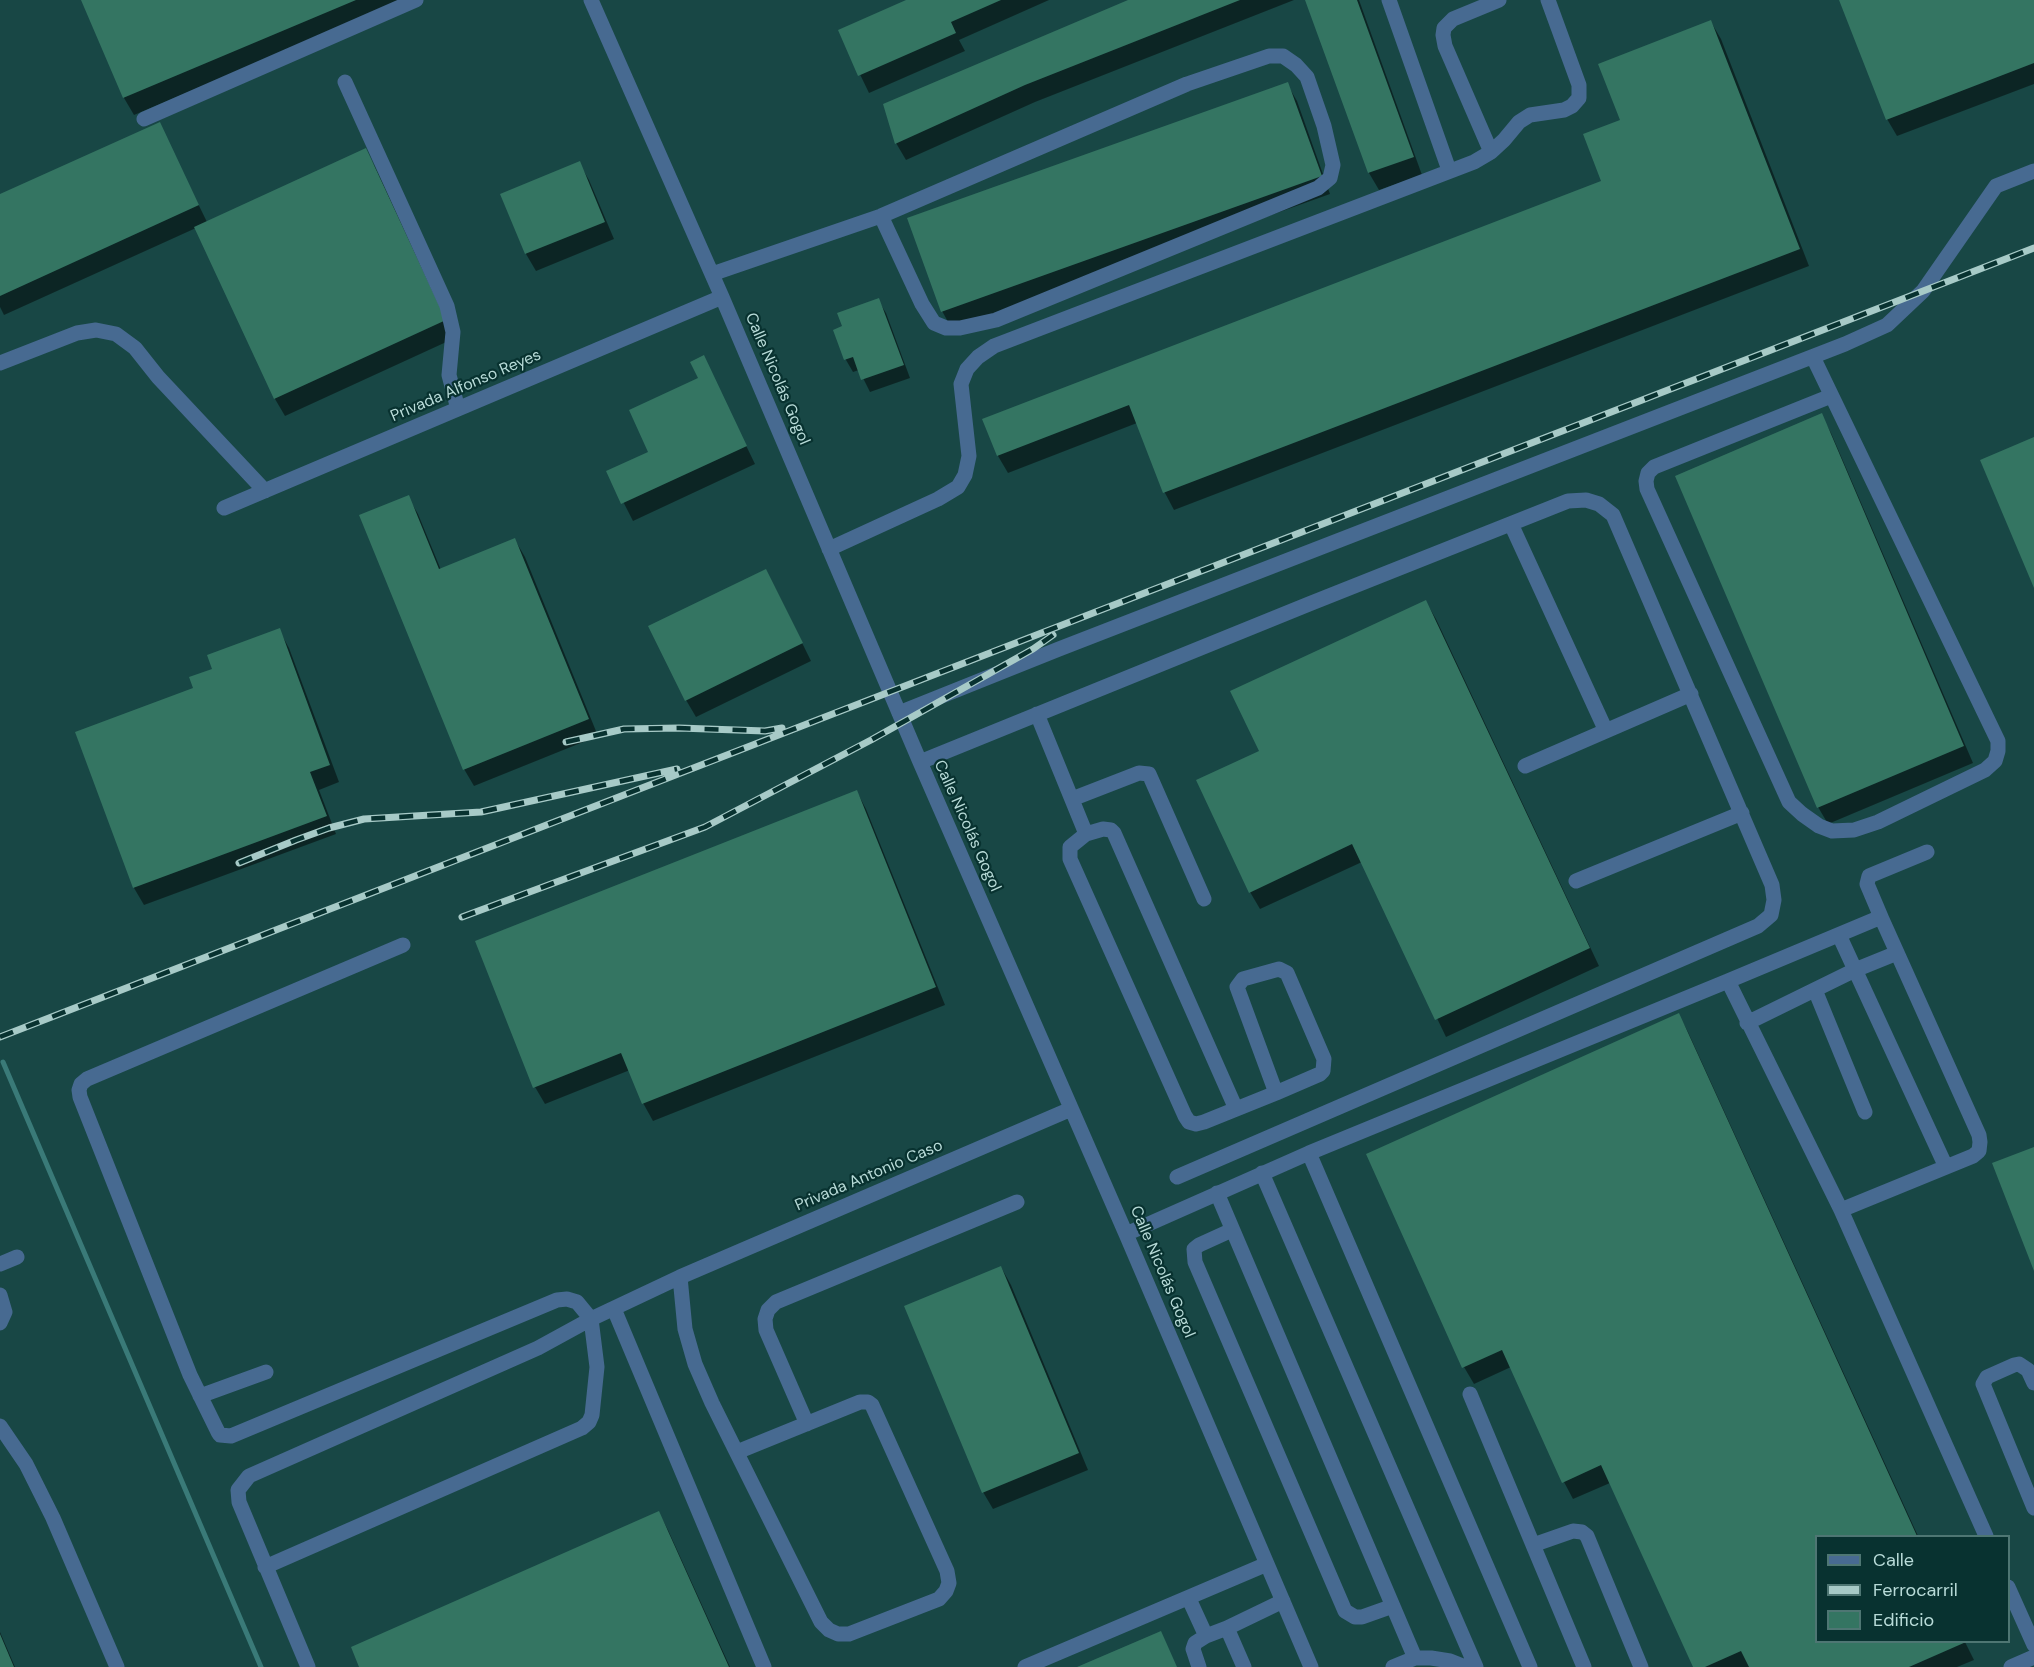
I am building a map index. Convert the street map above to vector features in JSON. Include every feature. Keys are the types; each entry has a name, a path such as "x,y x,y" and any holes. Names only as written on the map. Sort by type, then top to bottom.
{"street":[{"path":"144,119 416,0"},
{"path":"1389,0 1449,170"},
{"path":"1491,152 1445,46 1443,35 1444,28 1453,19 1499,0"},
{"path":"829,549 938,499 958,487 965,475 969,456 961,384 967,369 994,346 1474,162 1491,152 1519,122 1530,115 1564,110 1576,103 1579,98 1579,84 1548,0"},
{"name":"Calle Nicolás Gogol","path":"593,1 1311,1667"},
{"path":"712,274 881,216 1187,84 1269,56 1283,56 1296,65 1306,77 1324,126 1333,165 1330,178 1318,188 996,320 960,328 946,328 934,323 922,304 881,216"},
{"path":"345,82 447,306 453,332 449,375 458,409"},
{"path":"899,713 1813,357 1887,325 1923,291 1996,186 2034,171"},
{"name":"Privada Alfonso Reyes","path":"224,508 722,297"},
{"path":"0,363 77,333 96,330 116,334 135,348 158,377 265,491"},
{"path":"1813,357 1832,396 1998,741 1995,760 1985,770 1878,822 1854,830 1832,831 1819,826 1789,802 1647,489 1646,481 1648,473 1654,467 1832,396"},
{"path":"920,762 1568,501 1586,500 1599,504 1613,515 1772,885 1774,900 1771,915 1758,926 1177,1177"},
{"path":"1511,524 1606,731"},
{"path":"1525,766 1691,694"},
{"path":"1037,714 1086,834"},
{"path":"1072,799 1139,773 1149,774 1204,898"},
{"path":"1576,881 1742,813"},
{"path":"1236,1109 1114,833 1103,829 1086,834 1070,847 1070,859 1189,1122 1196,1124 1236,1109 1276,1093 1320,1074 1325,1065 1324,1059 1287,974 1279,969 1243,979 1237,987 1276,1093"},
{"path":"1841,1210 1973,1156 1979,1151 1979,1135 1867,884 1869,876 1927,852"},
{"path":"1126,1234 1262,1173 1881,917"},
{"path":"1839,935 1946,1167"},
{"path":"265,1567 582,1428 589,1422 592,1415 597,1367 591,1319 577,1302 567,1299 558,1300 231,1436 220,1435 200,1396 80,1097 81,1084 87,1079 403,945"},
{"path":"1747,1023 1855,970 1897,953"},
{"path":"1728,981 1841,1210 1986,1535"},
{"path":"1815,990 1865,1112"},
{"name":"Privada Antonio Caso","path":"308,1667 239,1502 238,1490 249,1476 538,1348 591,1319 680,1277 1071,1109"},
{"path":"1310,1153 1530,1667"},
{"path":"1262,1173 1476,1667"},
{"path":"1217,1193 1415,1658"},
{"path":"807,1424 766,1330 765,1319 768,1310 776,1302 1017,1202"},
{"path":"1232,1230 1194,1249 1193,1255 1199,1273 1345,1611 1355,1617 1362,1617 1393,1605"},
{"path":"0,1264 17,1257"},
{"path":"680,1277 685,1329 695,1364 712,1403 821,1622 829,1630 838,1634 849,1634 939,1599 946,1591 949,1584 947,1571 872,1405 868,1402 860,1402 737,1452"},
{"path":"0,1295 5,1312 0,1323"},
{"path":"614,1309 764,1667"},
{"path":"2034,1383 2028,1370 2019,1364 1987,1377 1983,1384 2034,1508"},
{"path":"200,1396 266,1372"},
{"path":"1470,1394 1584,1667"},
{"path":"0,1426 26,1464 53,1518 117,1667"},
{"path":"1533,1545 1573,1531 1582,1532 1587,1536 1641,1667"},
{"path":"1025,1667 1267,1564"},
{"path":"2010,1591 2034,1644"},
{"path":"1189,1599 1206,1636"},
{"path":"1199,1667 1193,1649 1195,1643 1283,1601"},
{"path":"1227,1628 1244,1667"},
{"path":"2011,1667 2034,1657"},
{"path":"1393,1667 1415,1658 1450,1660 1465,1667"}],"shaded area":[{"path":"0,0 2034,0 2034,1667 0,1667"}],"building":[{"path":"81,0 356,0 123,98"},
{"path":"906,0 1001,0 951,22 956,33 858,76 838,30"},
{"path":"1128,0 1240,0 1025,85 895,144 883,104"},
{"path":"1305,0 1357,0 1414,157 1368,173"},
{"path":"1839,0 2034,0 2034,63 1886,120"},
{"path":"1711,20 1800,249 1163,493 1129,405 997,456 982,419 1601,181 1583,134 1620,120 1598,64"},
{"path":"1288,82 1322,176 941,312 907,218"},
{"path":"160,122 199,205 0,296 0,194"},
{"path":"366,148 446,320 274,399 194,227"},
{"path":"580,161 605,222 525,254 500,194"},
{"path":"879,298 904,365 861,380 853,357 844,360 833,330 842,326 837,313"},
{"path":"704,355 747,446 621,504 606,471 648,452 629,410 698,378 690,362"},
{"path":"1822,413 1964,746 1817,808 1675,476"},
{"path":"2034,437 2034,588 1980,460"},
{"path":"409,495 439,569 515,538 589,719 463,770 359,515"},
{"path":"766,569 803,643 685,701 648,626"},
{"path":"1426,600 1590,948 1435,1020 1352,844 1249,893 1196,780 1259,751 1230,691"},
{"path":"280,628 330,765 310,772 327,816 133,888 75,732 193,688 189,677 212,669 207,655"},
{"path":"857,790 936,987 642,1104 621,1053 533,1088 475,941"},
{"path":"1679,1013 1917,1535 1815,1535 1815,1643 1964,1643 1909,1667 1749,1667 1741,1651 1705,1667 1693,1667 1601,1465 1562,1483 1502,1350 1462,1368 1366,1154"},
{"path":"2034,1147 2034,1271 1992,1163"},
{"path":"1001,1266 1079,1453 982,1493 904,1306"},
{"path":"659,1511 729,1667 359,1667 351,1647"},
{"path":"1161,1631 1177,1667 1077,1667"},
{"path":"0,1634 14,1667 0,1667"}],"waterway":[{"path":"3,1062 261,1667"}],"railway":[{"path":"0,1037 2034,248"},
{"path":"462,917 705,827 871,740 1033,649 1053,635"},
{"path":"566,742 624,729 765,731 782,728"},
{"path":"239,863 329,828 364,819 481,812 677,769"}]}
